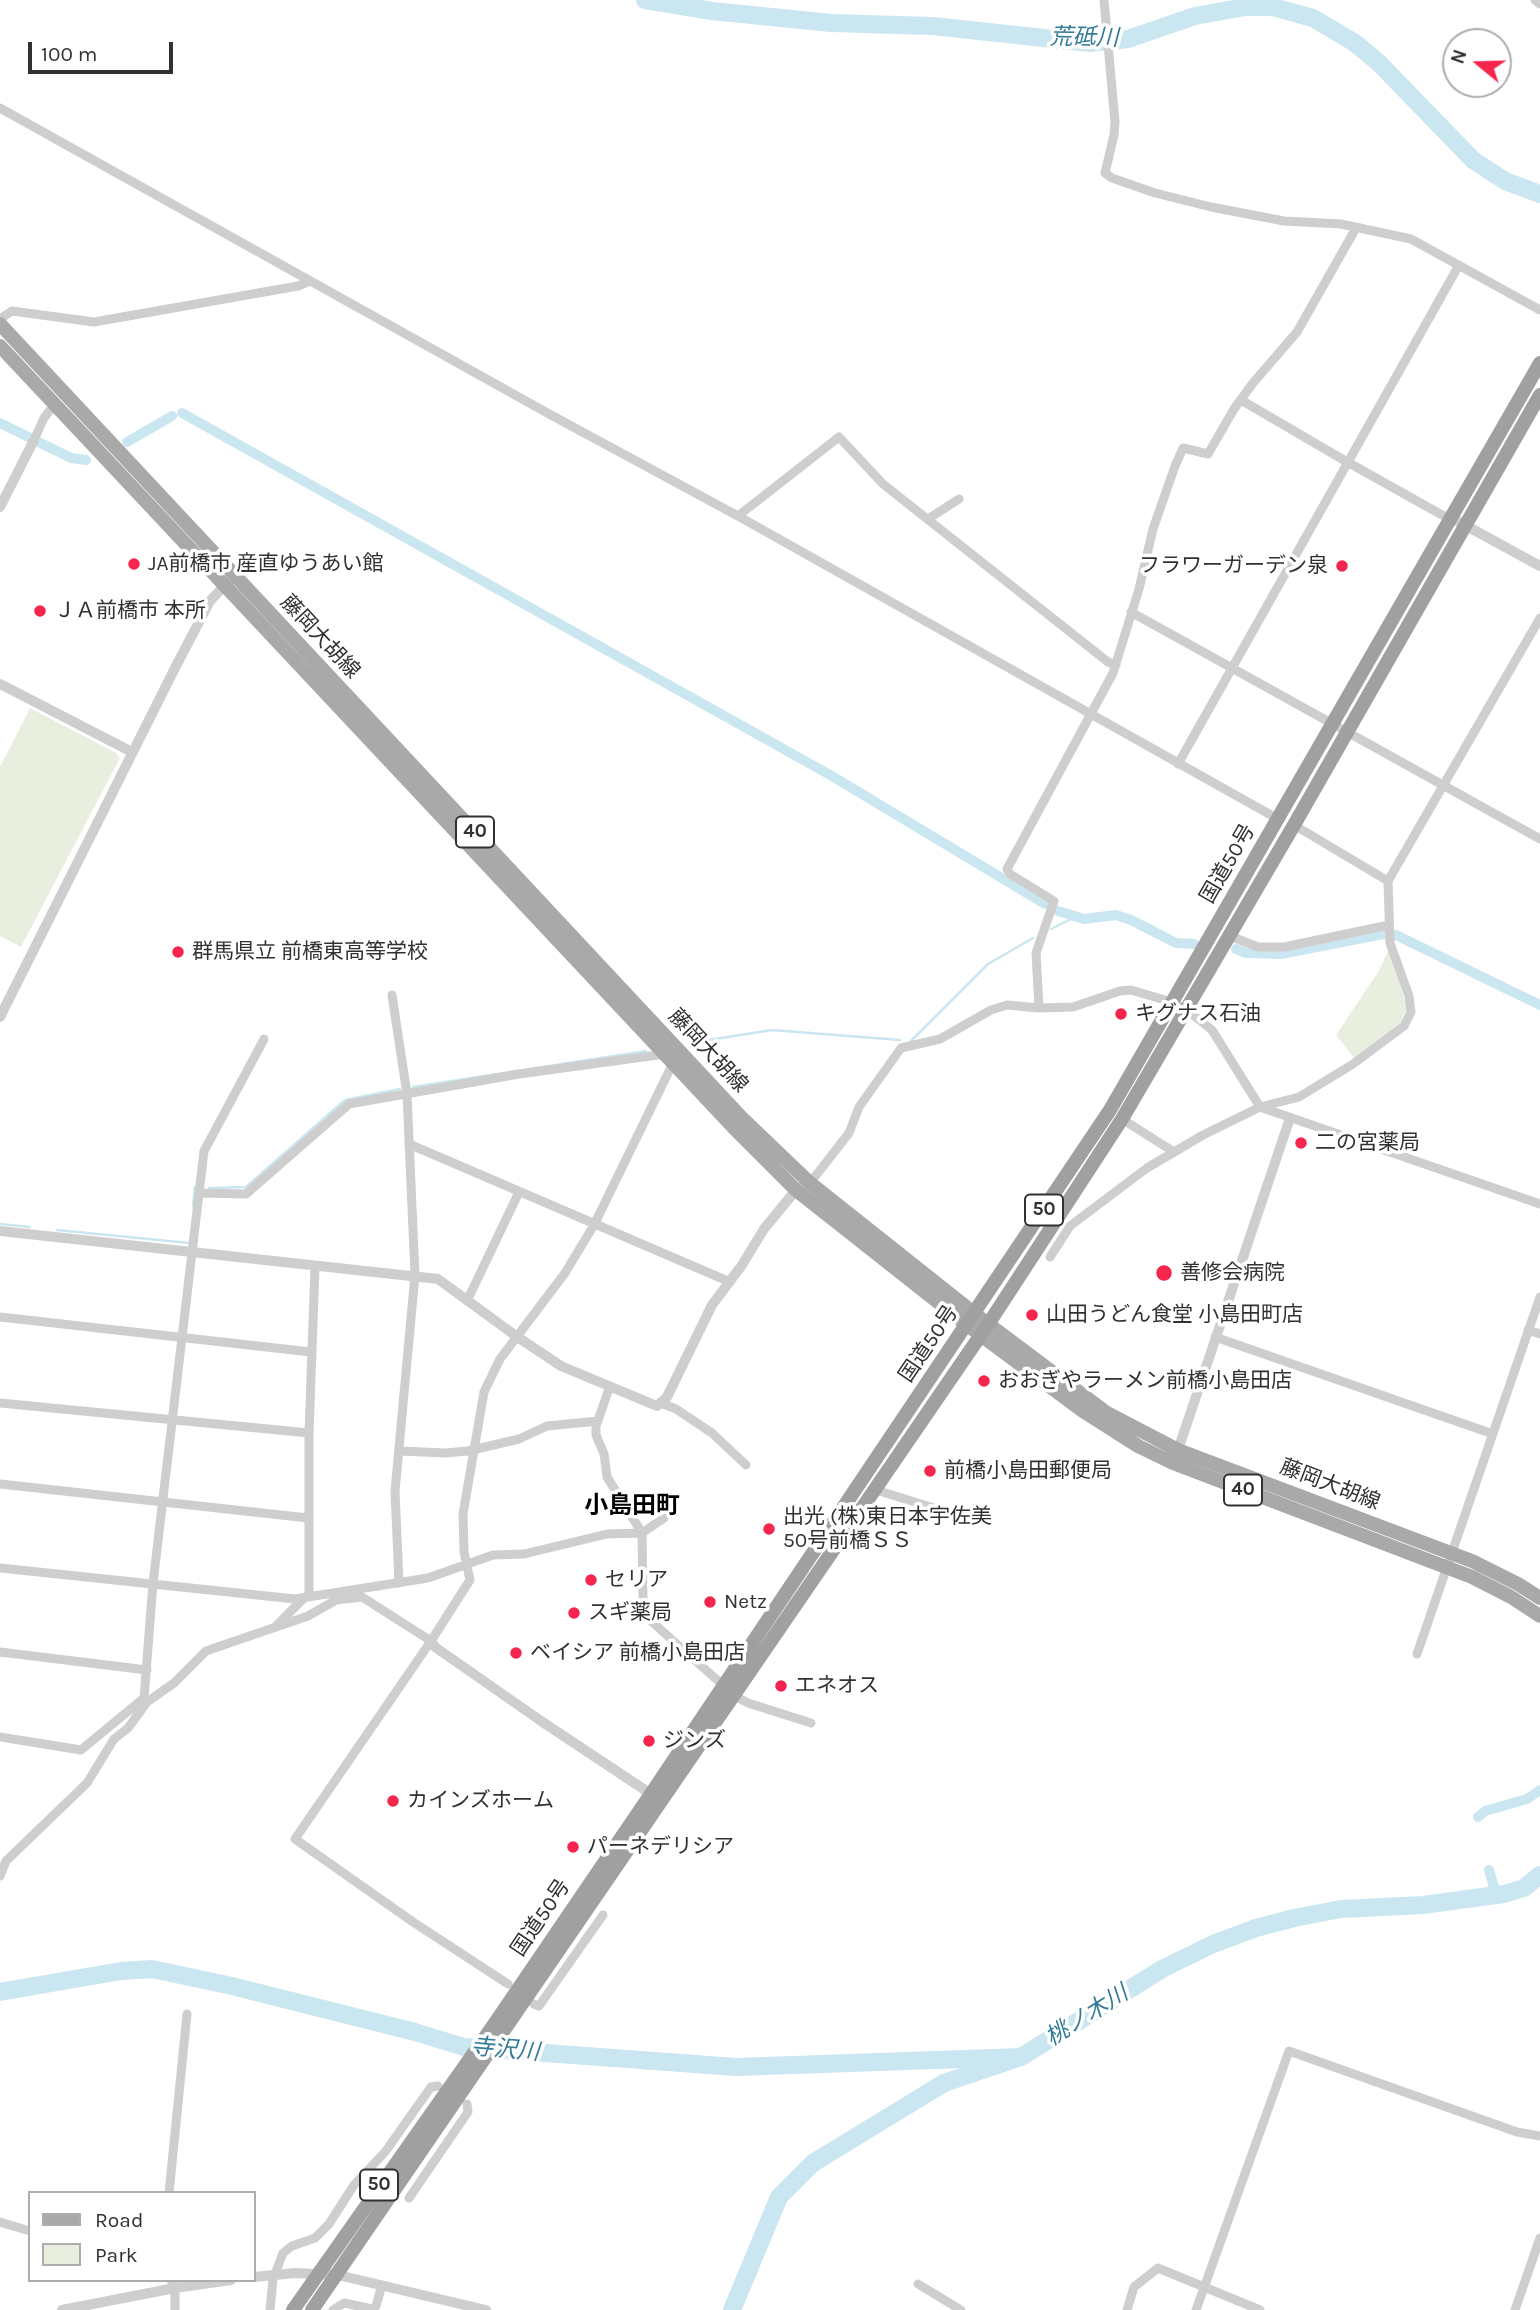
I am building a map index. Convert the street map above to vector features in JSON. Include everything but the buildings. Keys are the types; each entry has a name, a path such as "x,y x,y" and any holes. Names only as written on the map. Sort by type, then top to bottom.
{"highway":[{"name":"国道50号","path":"502,2024 722,1686 1110,1110 1540,363"},
{"name":"国道50号","path":"293,2310 317,2273 475,2062 734,1696 985,1329 1122,1119 1540,395"},
{"name":"国道50号","path":"312,2310 338,2275 475,2062"}],"main road":[{"name":"藤岡大胡線","path":"0,322 230,580 669,1059 796,1190 971,1319 1107,1413 1178,1450 1449,1560 1540,1616"},
{"name":"藤岡大胡線","path":"0,346 54,405 230,580 742,1118 810,1183 971,1319"},
{"name":"藤岡大胡線","path":"985,1329 1080,1409 1138,1446 1173,1463 1449,1560 1498,1574 1540,1598"}],"street":[{"path":"1535,0 1540,4"},
{"path":"1104,3 1112,74 1114,135 1105,173 1111,178 1155,193 1215,208 1284,221 1341,225 1411,239 1540,310"},
{"path":"0,108 1278,819"},
{"path":"1039,1007 1036,953 1054,901 1010,874 1007,869 1093,714 1116,665 1139,589 1153,529 1183,449 1208,454 1241,400 1297,332 1356,228"},
{"path":"1178,764 1459,265"},
{"path":"0,322 12,311 94,322 298,286 310,281"},
{"path":"1241,400 1442,515 1466,525 1540,566"},
{"path":"0,507 44,418 54,405"},
{"path":"737,516 839,437 883,484 1108,662 1116,665"},
{"path":"928,519 959,499"},
{"path":"0,1017 210,601 230,580"},
{"path":"1131,612 1540,839"},
{"path":"1050,1256 1070,1226 1147,1168 1260,1107 1299,1097 1353,1065 1404,1026 1411,1012 1409,996 1390,943 1388,881 1540,618"},
{"path":"0,684 132,752"},
{"path":"1294,825 1388,881"},
{"path":"1230,936 1258,947 1284,947 1389,925"},
{"path":"0,1231 438,1279 561,1366 657,1406 667,1397 712,1305 796,1190 810,1183 849,1133 859,1107 901,1048 940,1039 991,1010 1007,1005 1073,1007 1120,990 1131,990 1172,1002 1212,1030 1260,1107 1540,1204"},
{"path":"392,995 407,1094 415,1275 395,1490 399,1583"},
{"path":"0,1876 6,1861 87,1783 114,1739 128,1728 146,1700 153,1583 204,1152 264,1039"},
{"path":"201,1193 246,1194 349,1104 519,1074 669,1059"},
{"path":"508,1984 413,1922 295,1839 470,1580 464,1552 463,1514 484,1392 500,1359 565,1273 594,1225 669,1059"},
{"path":"1178,1450 1290,1118"},
{"path":"1122,1119 1174,1152"},
{"path":"409,1144 730,1282"},
{"path":"467,1301 519,1192"},
{"path":"274,1628 309,1595 309,1433 315,1267"},
{"path":"1417,1654 1540,1297"},
{"path":"0,1317 311,1352"},
{"path":"1528,1330 1540,1334"},
{"path":"1215,1337 1493,1434"},
{"path":"610,1386 596,1435 604,1454 607,1477 642,1533 643,1602 651,1622 734,1696 811,1723"},
{"path":"661,1402 712,1433 746,1465"},
{"path":"0,1403 309,1433"},
{"path":"400,1451 468,1451 519,1440 547,1426 598,1421"},
{"path":"0,1484 309,1518"},
{"path":"876,1490 953,1514"},
{"path":"0,1568 295,1599 428,1578 493,1555 524,1554 607,1534 642,1533 664,1518"},
{"path":"0,1737 81,1750 146,1700 173,1683 206,1651 308,1616 336,1601 362,1597 431,1641 435,1647 541,1721 651,1794"},
{"path":"0,1652 147,1670"},
{"path":"534,2004 539,2006 603,1915"},
{"path":"169,2191 187,2014"},
{"path":"1196,2310 1289,2051 1517,2132 1540,2136"},
{"path":"270,2310 275,2274 287,2249 315,2238 329,2224 354,2185 385,2152 431,2087 438,2086"},
{"path":"409,2198 468,2112 467,2104"},
{"path":"0,2222 28,2230"},
{"path":"1515,2310 1540,2238"},
{"path":"1127,2310 1134,2287 1158,2268 1260,2310"},
{"path":"256,2277 317,2273 338,2275 486,2310"},
{"path":"62,2310 173,2284 202,2282"},
{"path":"173,2284 175,2310"},
{"path":"918,2284 961,2310"},
{"path":"333,2310 344,2303 372,2309 376,2306 382,2285"}],"green space":[{"path":"30,708 116,753 120,758 21,947 0,936 0,767"},
{"path":"1388,951 1392,954 1407,1009 1399,1024 1354,1058 1336,1035 1380,969"}],"waterway":[{"name":"荒砥川","path":"645,0 712,11 831,23 933,26 1090,43 1128,39 1195,16 1245,7 1273,7 1313,18 1355,43 1379,63 1473,160 1505,181 1540,194"},
{"path":"182,413 832,776 1045,904"},
{"path":"127,442 172,416"},
{"path":"0,423 71,458 86,460"},
{"path":"1058,911 1084,919 1116,915 1176,943 1194,944"},
{"path":"1051,929 1075,917"},
{"path":"1236,949 1246,953 1281,954 1383,934 1396,935 1540,1005"},
{"path":"911,1041 988,964 1033,938"},
{"path":"690,1043 772,1030 900,1040"},
{"path":"413,1087 646,1051"},
{"path":"209,1188 246,1187 345,1100 400,1089"},
{"path":"193,1206 195,1187"},
{"path":"0,1224 30,1227"},
{"path":"57,1230 189,1243"},
{"path":"1478,1817 1485,1811 1527,1799 1540,1790"},
{"path":"1489,1870 1496,1894"},
{"name":"桃ノ木川","path":"732,2310 779,2197 813,2163 944,2083 1021,2057 1162,1969 1213,1944 1256,1928 1341,1909 1423,1905 1504,1894 1524,1888 1540,1875"},
{"name":"寺沢川","path":"0,1992 121,1971 152,1969 232,1986 464,2047 736,2067 1021,2057"}],"place":[{"name":"JA前橋市 産直ゆうあい館","path":"134,564"},
{"name":"フラワーガーデン泉","path":"1342,566"},
{"name":"ＪＡ前橋市 本所","path":"40,611"},
{"name":"群馬県立 前橋東高等学校","path":"178,952"},
{"name":"キグナス石油","path":"1121,1014"},
{"name":"二の宮薬局","path":"1301,1143"},
{"name":"善修会病院","path":"1164,1273"},
{"name":"山田うどん食堂 小島田町店","path":"1032,1315"},
{"name":"おおぎやラーメン前橋小島田店","path":"984,1381"},
{"name":"前橋小島田郵便局","path":"930,1471"},
{"name":"出光 (株)東日本宇佐美 50号前橋ＳＳ","path":"769,1529"},
{"name":"セリア","path":"591,1580"},
{"name":"Netz","path":"710,1602"},
{"name":"スギ薬局","path":"574,1613"},
{"name":"ベイシア 前橋小島田店","path":"516,1653"},
{"name":"エネオス","path":"781,1686"},
{"name":"ジンズ","path":"649,1741"},
{"name":"カインズホーム","path":"393,1801"},
{"name":"パーネデリシア","path":"573,1847"}],"district":[{"name":"小島田町","path":"632,1506"}]}
